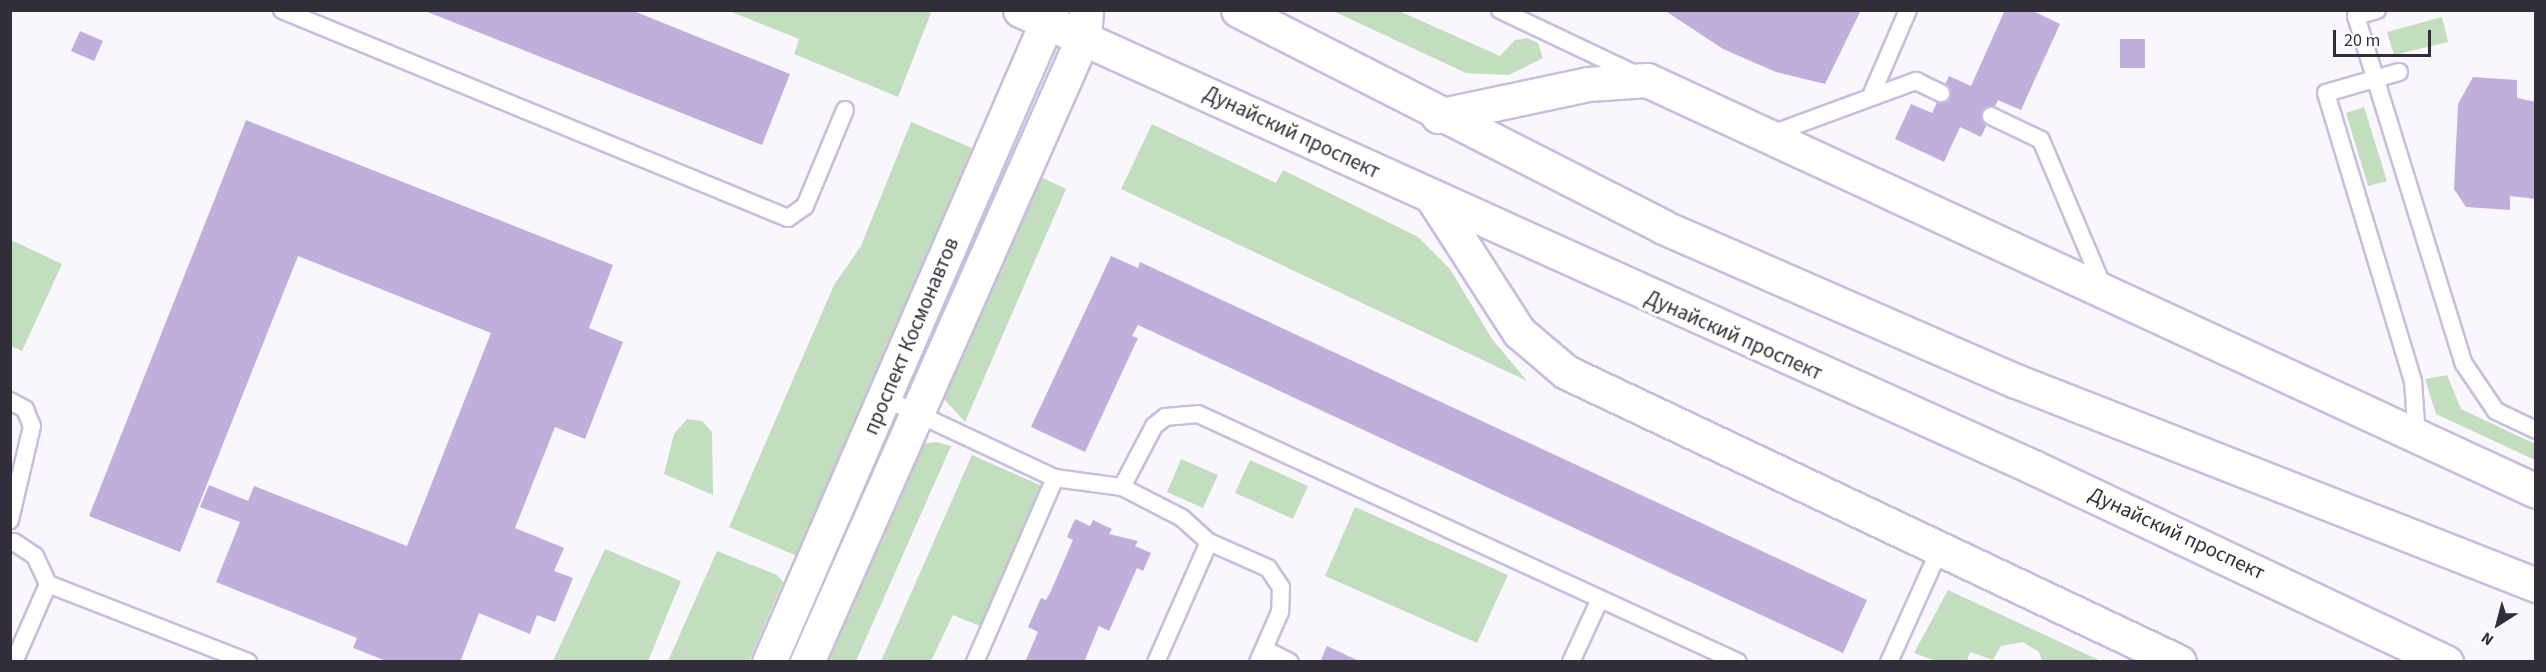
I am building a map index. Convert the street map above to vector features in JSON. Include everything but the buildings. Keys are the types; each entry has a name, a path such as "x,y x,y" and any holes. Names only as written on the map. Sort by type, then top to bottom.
{"main road":[{"path":"1238,10 1438,116 1663,227 2016,381 2535,585"},
{"name":"Дунайский проспект","path":"1039,14 1085,23 1432,197 2065,482 2446,662"},
{"name":"проспект Космонавтов","path":"769,662 884,398 1039,14"},
{"name":"проспект Космонавтов","path":"807,662 1085,23"},
{"path":"1438,116 1588,84 1647,80 2535,491"},
{"path":"1432,197 1519,332 1566,372 1939,551 2147,655 2179,662"}],"lane":[{"path":"282,10 788,218 805,206 845,110"},
{"path":"1500,10 1647,80"},
{"path":"1871,96 1908,10"},
{"path":"2377,10 2356,16 2464,364 2496,411 2535,430"},
{"path":"2399,72 2326,93 2413,382 2417,437"},
{"path":"1769,135 1916,81 1941,93"},
{"path":"1991,116 2041,140 2104,291"},
{"path":"884,398 1055,478 1122,488 1182,518 1209,542 1268,568 1281,587 1280,612 1261,655 1290,662"},
{"path":"10,401 25,410 32,426 10,520"},
{"path":"1122,488 1154,426 1165,417 1198,414 1738,662"},
{"path":"975,662 1055,478"},
{"path":"12,540 34,556 48,584 248,662"},
{"path":"1156,662 1209,542"},
{"path":"1889,662 1939,551"},
{"path":"14,662 48,584"},
{"path":"1571,662 1600,599"}],"green space":[{"path":"925,10 931,13 898,97 794,54 799,39 729,11"},
{"path":"1333,11 1399,11 1500,56 1515,40 1527,38 1538,43 1543,58 1509,75 1466,73"},
{"path":"2442,17 2448,42 2394,55 2387,32"},
{"path":"2364,107 2387,181 2368,186 2346,113"},
{"path":"911,122 972,148 797,556 729,527 834,285 861,246"},
{"path":"1152,124 1276,183 1283,170 1418,237 1450,269 1492,339 1527,381 1121,189"},
{"path":"1041,177 1066,189 965,422 943,398"},
{"path":"11,240 62,264 22,351 11,346"},
{"path":"2447,375 2461,409 2535,444 2535,460 2436,414 2425,379"},
{"path":"687,419 702,421 712,432 713,495 664,474 674,434"},
{"path":"936,442 951,446 856,661 825,662 923,444"},
{"path":"972,455 1042,486 980,626 953,615 931,661 881,661"},
{"path":"1181,459 1218,475 1203,508 1167,492"},
{"path":"1250,460 1308,486 1293,519 1235,493"},
{"path":"1355,507 1508,575 1477,643 1325,576"},
{"path":"605,549 681,581 648,661 553,661"},
{"path":"717,551 777,575 783,582 749,661 668,661"},
{"path":"1948,590 2101,661 2042,661 2039,652 2023,642 2001,646 1993,660 1970,652 1967,661 1936,661 1914,653"}]}
